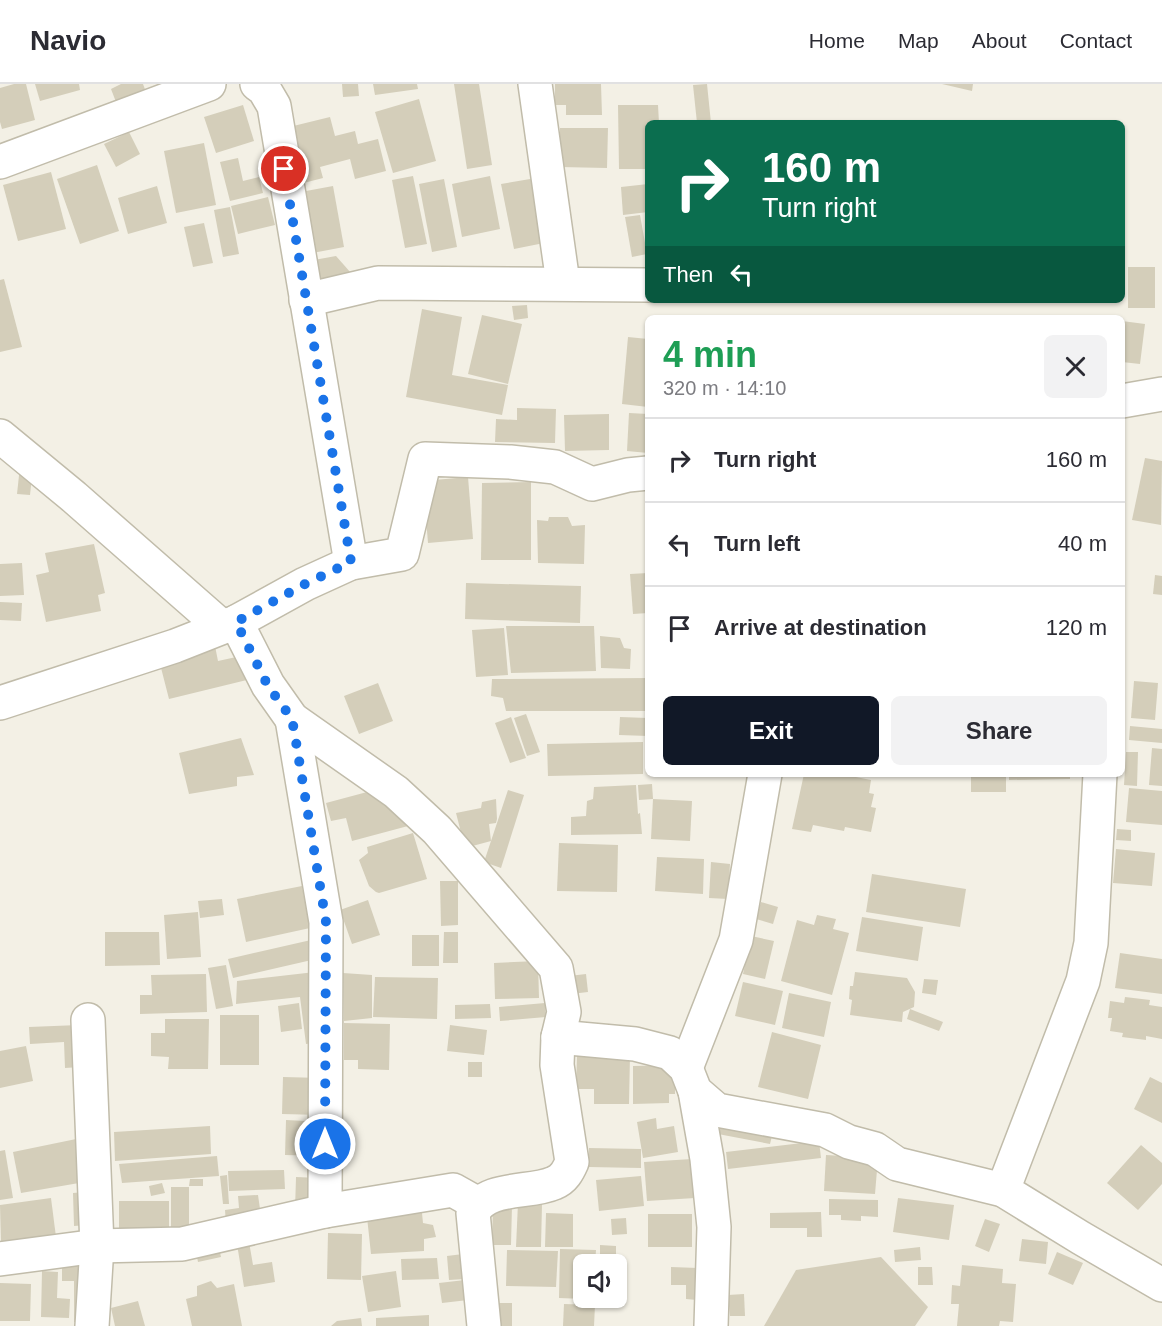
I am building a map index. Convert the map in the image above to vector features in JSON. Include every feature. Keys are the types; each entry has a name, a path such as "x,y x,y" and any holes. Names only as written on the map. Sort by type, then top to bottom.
{"street":[{"path":"0,162 209,84"},
{"path":"258,84 264,89 274,106 351,562"},
{"path":"535,84 563,283"},
{"path":"306,300 378,283 645,285"},
{"path":"1125,400 1162,394"},
{"path":"0,436 229,625 292,719 396,792 437,830 556,969 564,1012 558,1037 558,1065 572,1162 565,1176 554,1183 491,1197 478,1204 473,1213 484,1326"},
{"path":"0,703 175,646 229,625 351,562 402,554 425,459 510,462 555,467 592,484 645,473"},
{"path":"292,719 326,922 325,1211"},
{"path":"711,1326 714,1227 707,1160 691,1080 736,940 764,777"},
{"path":"1003,1190 1083,981 1091,943 1100,777"},
{"path":"88,1020 97,1246 92,1326"},
{"path":"558,1037 635,1044 670,1053 717,1110 825,1130 849,1142 875,1149 897,1164 1003,1190 1162,1285"},
{"path":"0,1259 97,1246 182,1244 325,1211 453,1190 478,1204"}],"building":[{"path":"14,84 26,84 35,120 2,129 0,88"},
{"path":"35,84 79,84 80,90 40,101"},
{"path":"121,84 143,84 146,92 116,102 111,89"},
{"path":"342,84 358,84 359,96 343,97"},
{"path":"373,84 417,84 418,89 375,95"},
{"path":"454,84 479,84 492,165 467,169"},
{"path":"555,84 601,84 602,115 566,115 566,105 555,105"},
{"path":"707,84 711,120 697,120 693,85"},
{"path":"942,84 973,84 972,91"},
{"path":"419,99 436,161 393,173 375,112"},
{"path":"243,105 254,141 216,153 204,117"},
{"path":"618,105 658,105 659,120 645,120 645,169 619,169"},
{"path":"330,117 335,136 355,131 358,144 378,139 386,171 355,179 350,159 320,167 323,178 292,186 277,130"},
{"path":"560,128 608,128 607,168 560,167"},
{"path":"129,132 140,154 116,167 104,144"},
{"path":"204,143 216,205 176,213 164,151"},
{"path":"238,158 243,181 259,177 263,193 230,201 220,162"},
{"path":"97,165 119,231 80,244 57,179"},
{"path":"51,172 66,229 18,241 3,185"},
{"path":"413,176 427,244 405,248 392,180"},
{"path":"490,176 500,229 462,237 452,184"},
{"path":"536,178 549,242 514,249 501,184"},
{"path":"444,179 457,247 432,252 419,184"},
{"path":"645,184 645,212 623,215 621,187"},
{"path":"157,186 167,223 128,234 118,198"},
{"path":"333,186 344,247 302,255 290,194"},
{"path":"268,197 275,225 238,234 231,206"},
{"path":"230,207 239,254 223,257 214,210"},
{"path":"640,215 645,254 632,257 625,217"},
{"path":"204,223 213,263 193,267 184,227"},
{"path":"336,256 358,281 310,287 303,262"},
{"path":"1128,267 1155,267 1155,308 1128,308"},
{"path":"4,279 22,347 0,352 0,280"},
{"path":"527,305 528,318 514,320 512,306"},
{"path":"422,309 462,317 452,375 508,385 502,415 406,397"},
{"path":"482,315 522,324 508,384 468,374"},
{"path":"1125,321 1145,324 1140,364 1125,362"},
{"path":"628,337 645,339 645,407 622,404"},
{"path":"517,408 556,409 555,443 495,442 496,419 517,420"},
{"path":"629,413 645,414 645,453 627,451"},
{"path":"609,414 609,450 565,451 564,415"},
{"path":"21,457 34,458 30,495 17,494"},
{"path":"1145,458 1162,461 1161,525 1132,520"},
{"path":"468,477 473,539 428,543 423,481"},
{"path":"531,482 531,560 481,560 482,483"},
{"path":"549,517 568,517 572,526 585,525 584,564 538,563 537,520 548,521"},
{"path":"94,544 105,593 98,595 101,611 46,622 36,575 49,572 45,553"},
{"path":"22,563 24,595 0,596 0,564"},
{"path":"645,573 645,613 633,614 630,574"},
{"path":"1155,575 1162,576 1162,595 1153,594"},
{"path":"466,583 581,586 580,623 465,619"},
{"path":"0,602 22,603 21,621 0,620"},
{"path":"506,626 594,626 596,671 511,673"},
{"path":"504,628 508,675 476,677 472,630"},
{"path":"600,636 620,638 624,648 631,649 630,669 601,668"},
{"path":"215,646 218,661 250,654 255,678 169,699 159,660"},
{"path":"645,678 645,711 506,711 503,698 491,696 492,679"},
{"path":"1134,681 1158,683 1155,720 1131,718"},
{"path":"378,683 393,721 359,734 344,696"},
{"path":"526,714 540,752 527,756 514,718"},
{"path":"511,717 526,758 510,763 495,723"},
{"path":"620,717 645,718 645,736 619,735"},
{"path":"1130,726 1162,729 1162,743 1129,740"},
{"path":"241,738 254,775 237,777 237,786 189,794 179,753"},
{"path":"643,742 643,774 548,776 547,744"},
{"path":"1152,748 1162,749 1162,786 1149,785"},
{"path":"1126,752 1138,752 1137,786 1124,785"},
{"path":"803,777 856,777 871,780 869,793 874,794 871,807 876,808 871,832 845,827 844,831 813,825 811,832 792,829"},
{"path":"971,777 1006,777 1006,792 971,792"},
{"path":"1009,777 1070,777 1070,779 1009,780"},
{"path":"397,784 408,826 352,841 346,818 331,821 326,803"},
{"path":"652,784 653,799 639,800 638,785"},
{"path":"636,785 642,834 571,835 571,817 586,816 587,801 593,799 594,787"},
{"path":"1129,788 1162,791 1162,825 1126,822"},
{"path":"508,790 524,795 501,868 484,862"},
{"path":"496,799 496,823 489,824 491,841 465,848 456,813 481,808 482,802"},
{"path":"653,799 692,801 690,841 651,839"},
{"path":"1117,829 1131,830 1131,841 1116,840"},
{"path":"413,833 427,879 376,892 369,886 359,860 368,853 367,847"},
{"path":"559,843 618,845 617,892 557,891"},
{"path":"1116,849 1155,853 1152,886 1113,883"},
{"path":"657,857 704,859 703,894 655,891"},
{"path":"711,862 730,864 728,899 709,898"},
{"path":"872,874 966,889 960,927 866,912"},
{"path":"440,881 458,881 458,925 441,926"},
{"path":"302,886 310,928 246,942 237,899"},
{"path":"222,899 224,915 200,918 198,901"},
{"path":"368,900 380,935 352,944 340,910"},
{"path":"761,902 778,907 773,924 756,919"},
{"path":"198,912 201,957 167,959 164,915"},
{"path":"817,915 836,919 833,929 849,933 832,995 781,981 797,920 814,925"},
{"path":"862,917 923,927 918,961 856,951"},
{"path":"105,932 159,932 160,965 105,966"},
{"path":"444,932 458,932 458,963 443,963"},
{"path":"412,935 439,935 439,966 412,966"},
{"path":"751,936 774,941 765,979 743,974"},
{"path":"311,940 316,959 233,978 228,959"},
{"path":"1120,953 1162,959 1162,994 1115,988"},
{"path":"538,961 539,998 495,999 494,963"},
{"path":"226,965 233,1006 216,1009 208,968"},
{"path":"315,972 321,1042 306,1044 300,997 236,1004 237,981"},
{"path":"855,972 907,978 915,992 914,1007 903,1012 902,1022 850,1015 852,1000 849,999 850,986 853,986"},
{"path":"343,973 372,975 372,1018 344,1021"},
{"path":"206,974 207,1012 140,1014 140,995 152,995 151,975"},
{"path":"586,974 588,992 571,994 569,976"},
{"path":"375,977 438,978 437,1019 373,1017"},
{"path":"924,979 938,980 936,995 922,993"},
{"path":"743,982 783,991 775,1025 735,1016"},
{"path":"789,993 831,1002 824,1037 782,1028"},
{"path":"1125,997 1150,1000 1149,1005 1162,1007 1162,1039 1146,1036 1146,1040 1122,1037 1123,1033 1110,1031 1112,1018 1108,1018 1110,1001 1124,1003"},
{"path":"299,1003 302,1029 281,1032 278,1006"},
{"path":"545,1003 546,1017 500,1021 499,1007"},
{"path":"490,1004 491,1018 455,1019 455,1005"},
{"path":"910,1009 943,1022 939,1031 907,1019"},
{"path":"220,1015 259,1015 259,1065 220,1065"},
{"path":"165,1019 209,1019 208,1069 168,1069 169,1057 151,1056 151,1033 165,1033"},
{"path":"344,1023 390,1024 389,1070 358,1069 358,1060 344,1060"},
{"path":"79,1025 80,1067 65,1068 64,1042 30,1044 29,1027"},
{"path":"450,1025 487,1030 484,1055 447,1051"},
{"path":"772,1032 821,1045 808,1099 758,1087"},
{"path":"26,1046 33,1081 0,1088 0,1051"},
{"path":"577,1055 630,1055 629,1104 594,1104 594,1089 576,1089"},
{"path":"468,1062 482,1062 482,1077 468,1077"},
{"path":"675,1065 675,1094 669,1094 669,1103 633,1104 633,1066"},
{"path":"283,1077 322,1078 321,1115 282,1114"},
{"path":"1150,1077 1162,1083 1162,1123 1134,1109"},
{"path":"656,1118 657,1129 674,1126 678,1152 643,1158 637,1122"},
{"path":"286,1120 325,1122 324,1156 285,1155"},
{"path":"721,1122 773,1132 770,1144 718,1134"},
{"path":"210,1126 211,1154 115,1161 114,1132"},
{"path":"81,1138 79,1183 21,1193 13,1152"},
{"path":"819,1141 821,1158 728,1169 726,1152"},
{"path":"1141,1145 1162,1163 1162,1184 1138,1210 1107,1183"},
{"path":"589,1148 641,1149 641,1168 589,1167"},
{"path":"5,1150 13,1198 0,1200 0,1151"},
{"path":"826,1155 878,1158 875,1194 824,1191"},
{"path":"217,1156 219,1176 122,1183 119,1164"},
{"path":"692,1159 695,1198 647,1201 644,1162"},
{"path":"284,1170 285,1189 229,1191 228,1171"},
{"path":"227,1175 229,1204 223,1204 220,1176"},
{"path":"641,1176 644,1206 599,1211 596,1180"},
{"path":"296,1177 319,1178 319,1210 295,1209"},
{"path":"190,1179 203,1179 203,1186 189,1186"},
{"path":"162,1183 165,1193 151,1196 149,1186"},
{"path":"171,1187 189,1187 189,1233 171,1233"},
{"path":"85,1192 87,1225 74,1226 73,1193"},
{"path":"258,1195 262,1223 226,1224 225,1210 239,1208 238,1196"},
{"path":"51,1198 56,1237 1,1243 0,1205"},
{"path":"898,1198 954,1205 949,1240 893,1232"},
{"path":"829,1199 878,1200 878,1217 861,1216 861,1221 841,1220 841,1215 829,1215"},
{"path":"119,1201 169,1201 169,1238 119,1238"},
{"path":"518,1203 542,1204 541,1247 516,1247"},
{"path":"493,1204 512,1205 511,1245 492,1245"},
{"path":"821,1212 822,1237 807,1237 807,1228 770,1228 770,1213"},
{"path":"422,1213 423,1223 433,1225 436,1237 424,1239 424,1251 371,1254 367,1217"},
{"path":"546,1213 573,1214 573,1247 545,1247"},
{"path":"648,1214 692,1214 692,1247 648,1247"},
{"path":"626,1218 627,1234 612,1235 611,1219"},
{"path":"985,1219 1000,1224 989,1252 975,1246"},
{"path":"328,1233 362,1234 361,1280 327,1279"},
{"path":"248,1236 253,1265 272,1262 275,1282 244,1287 236,1238"},
{"path":"1022,1239 1048,1242 1046,1264 1019,1261"},
{"path":"218,1243 221,1257 198,1262 195,1248"},
{"path":"600,1245 616,1246 616,1254 600,1254"},
{"path":"920,1247 921,1260 895,1262 894,1250"},
{"path":"560,1249 596,1250 596,1254 573,1254 573,1299 559,1298"},
{"path":"507,1250 558,1251 556,1287 506,1286"},
{"path":"1057,1252 1083,1263 1073,1285 1048,1274"},
{"path":"463,1254 465,1279 449,1280 447,1256"},
{"path":"881,1257 928,1307 915,1326 764,1326 796,1270"},
{"path":"437,1258 439,1279 402,1280 401,1259"},
{"path":"62,1263 91,1263 91,1322 74,1322 74,1281 62,1281"},
{"path":"962,1265 1003,1269 1002,1283 1016,1284 1013,1322 1000,1321 999,1326 957,1326 959,1304 951,1304 952,1285 960,1286"},
{"path":"671,1267 698,1268 697,1300 686,1299 686,1285 671,1285"},
{"path":"918,1267 932,1267 933,1285 918,1285"},
{"path":"42,1271 58,1272 57,1298 70,1299 69,1318 41,1317"},
{"path":"396,1271 401,1307 368,1312 362,1276"},
{"path":"465,1280 468,1300 442,1303 439,1283"},
{"path":"211,1281 217,1288 234,1284 242,1326 192,1326 186,1299 197,1296 197,1286"},
{"path":"0,1283 31,1284 30,1321 0,1321"},
{"path":"744,1294 745,1316 730,1316 728,1295"},
{"path":"138,1301 145,1326 115,1326 111,1308"},
{"path":"497,1303 512,1303 512,1326 497,1326"},
{"path":"564,1304 573,1304 573,1308 595,1308 594,1326 563,1326"},
{"path":"429,1315 429,1326 376,1326 376,1318"},
{"path":"361,1318 362,1326 331,1326 337,1321"}],"route":[{"path":"284,169 351,562 236,622 268,686 292,719 296,742 326,922 325,1144"}]}
